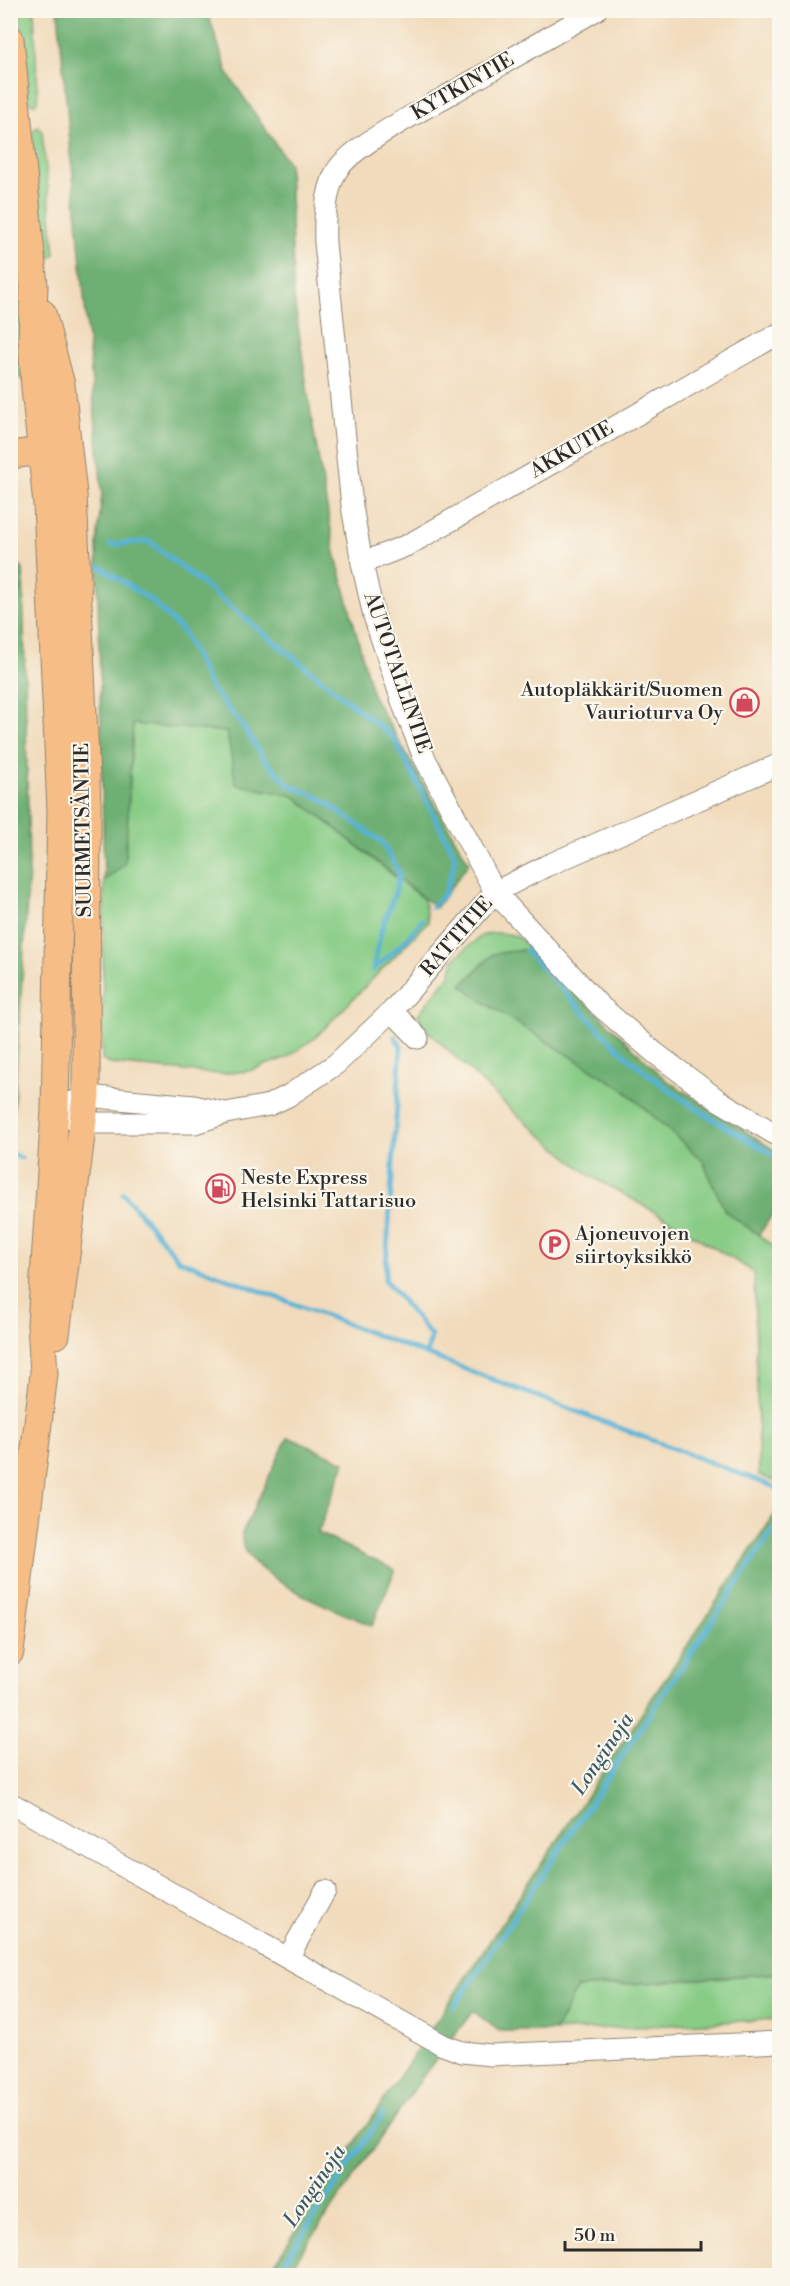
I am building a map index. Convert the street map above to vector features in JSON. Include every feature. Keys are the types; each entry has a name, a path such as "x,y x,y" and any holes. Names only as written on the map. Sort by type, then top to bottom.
{"main road":[{"name":"SUURMETSÄNTIE","path":"10,39 34,286 32,339 47,504 61,810 55,1110 41,1324 44,1374"},
{"name":"SUURMETSÄNTIE","path":"10,1652 44,1374 58,1327 86,1096 87,804 74,503 61,385 34,286"},
{"path":"10,455 69,449"}],"street":[{"name":"KYTKINTIE","path":"336,171 348,157 390,128 596,10"},
{"name":"AUTOTALLINTIE","path":"336,171 324,219 325,243 352,506 374,616 423,755 495,892 600,1006 655,1053 718,1100 780,1137"},
{"name":"AKKUTIE","path":"362,563 408,545 780,333"},
{"name":"RATTITIE","path":"55,1110 83,1123 195,1124 226,1113 269,1105 306,1086 336,1064 392,1011 495,892 546,866 780,764"},
{"path":"392,1011 418,1038"},
{"name":"RATTITIE","path":"55,1110 86,1096 194,1106 226,1113"},
{"path":"10,1803 443,2045 462,2052 502,2055 780,2042"},
{"path":"288,1958 325,1891"}],"green space":[{"path":"20,11 34,11 38,101 34,104 28,102"},
{"path":"58,11 207,11 228,74 289,164 294,298 335,553 373,696 469,863 436,908 294,796 236,784 227,732 133,724 125,864 104,881 97,544 102,493"},
{"path":"38,126 42,132 55,254 50,258 46,250 33,153 32,132"},
{"path":"10,158 25,332 24,381 17,375 11,297"},
{"path":"11,540 15,562 23,569 29,871 11,1151"},
{"path":"133,724 227,732 236,784 294,796 424,900 428,922 316,1037 288,1057 249,1071 219,1074 110,1064 102,1060 104,881 125,864"},
{"path":"492,933 514,936 531,949 493,954 463,985 482,1001 622,1088 703,1161 725,1211 779,1250 779,1483 759,1475 754,1272 664,1217 589,1175 509,1108 426,1029 418,1014 450,975 454,959 481,936"},
{"path":"531,949 666,1080 779,1153 779,1204 759,1235 725,1211 703,1161 622,1088 482,1001 462,985 493,954"},
{"path":"288,1437 345,1462 318,1533 395,1570 372,1626 285,1585 255,1563 244,1549 242,1533"},
{"path":"779,1508 779,1973 577,1988 555,2031 499,2031 473,2011 424,2075 286,2275 266,2276"},
{"path":"779,1973 779,2019 555,2031 577,1988"}],"waterway":[{"path":"110,545 149,541 394,738 456,858 445,893 432,907"},
{"path":"101,567 152,601 183,632 211,688 242,725 264,759 289,785 320,798 382,842 399,873 395,893 381,931 373,970"},
{"path":"374,969 406,940 422,920"},
{"path":"526,950 617,1047 654,1079 695,1107 780,1158"},
{"path":"395,1037 401,1046 385,1280 431,1336 427,1354"},
{"path":"10,1153 21,1158"},
{"path":"123,1193 179,1260 780,1489"},
{"name":"Longinoja","path":"454,2007 780,1520"},
{"name":"Longinoja","path":"275,2276 383,2114"}],"place":[{"name":"Autopläkkärit/Suomen Vaurioturva Oy","path":"744,702"},
{"name":"Neste Express Helsinki Tattarisuo","path":"220,1189"},
{"name":"Ajoneuvojen siirtoyksikkö","path":"554,1245"}]}
